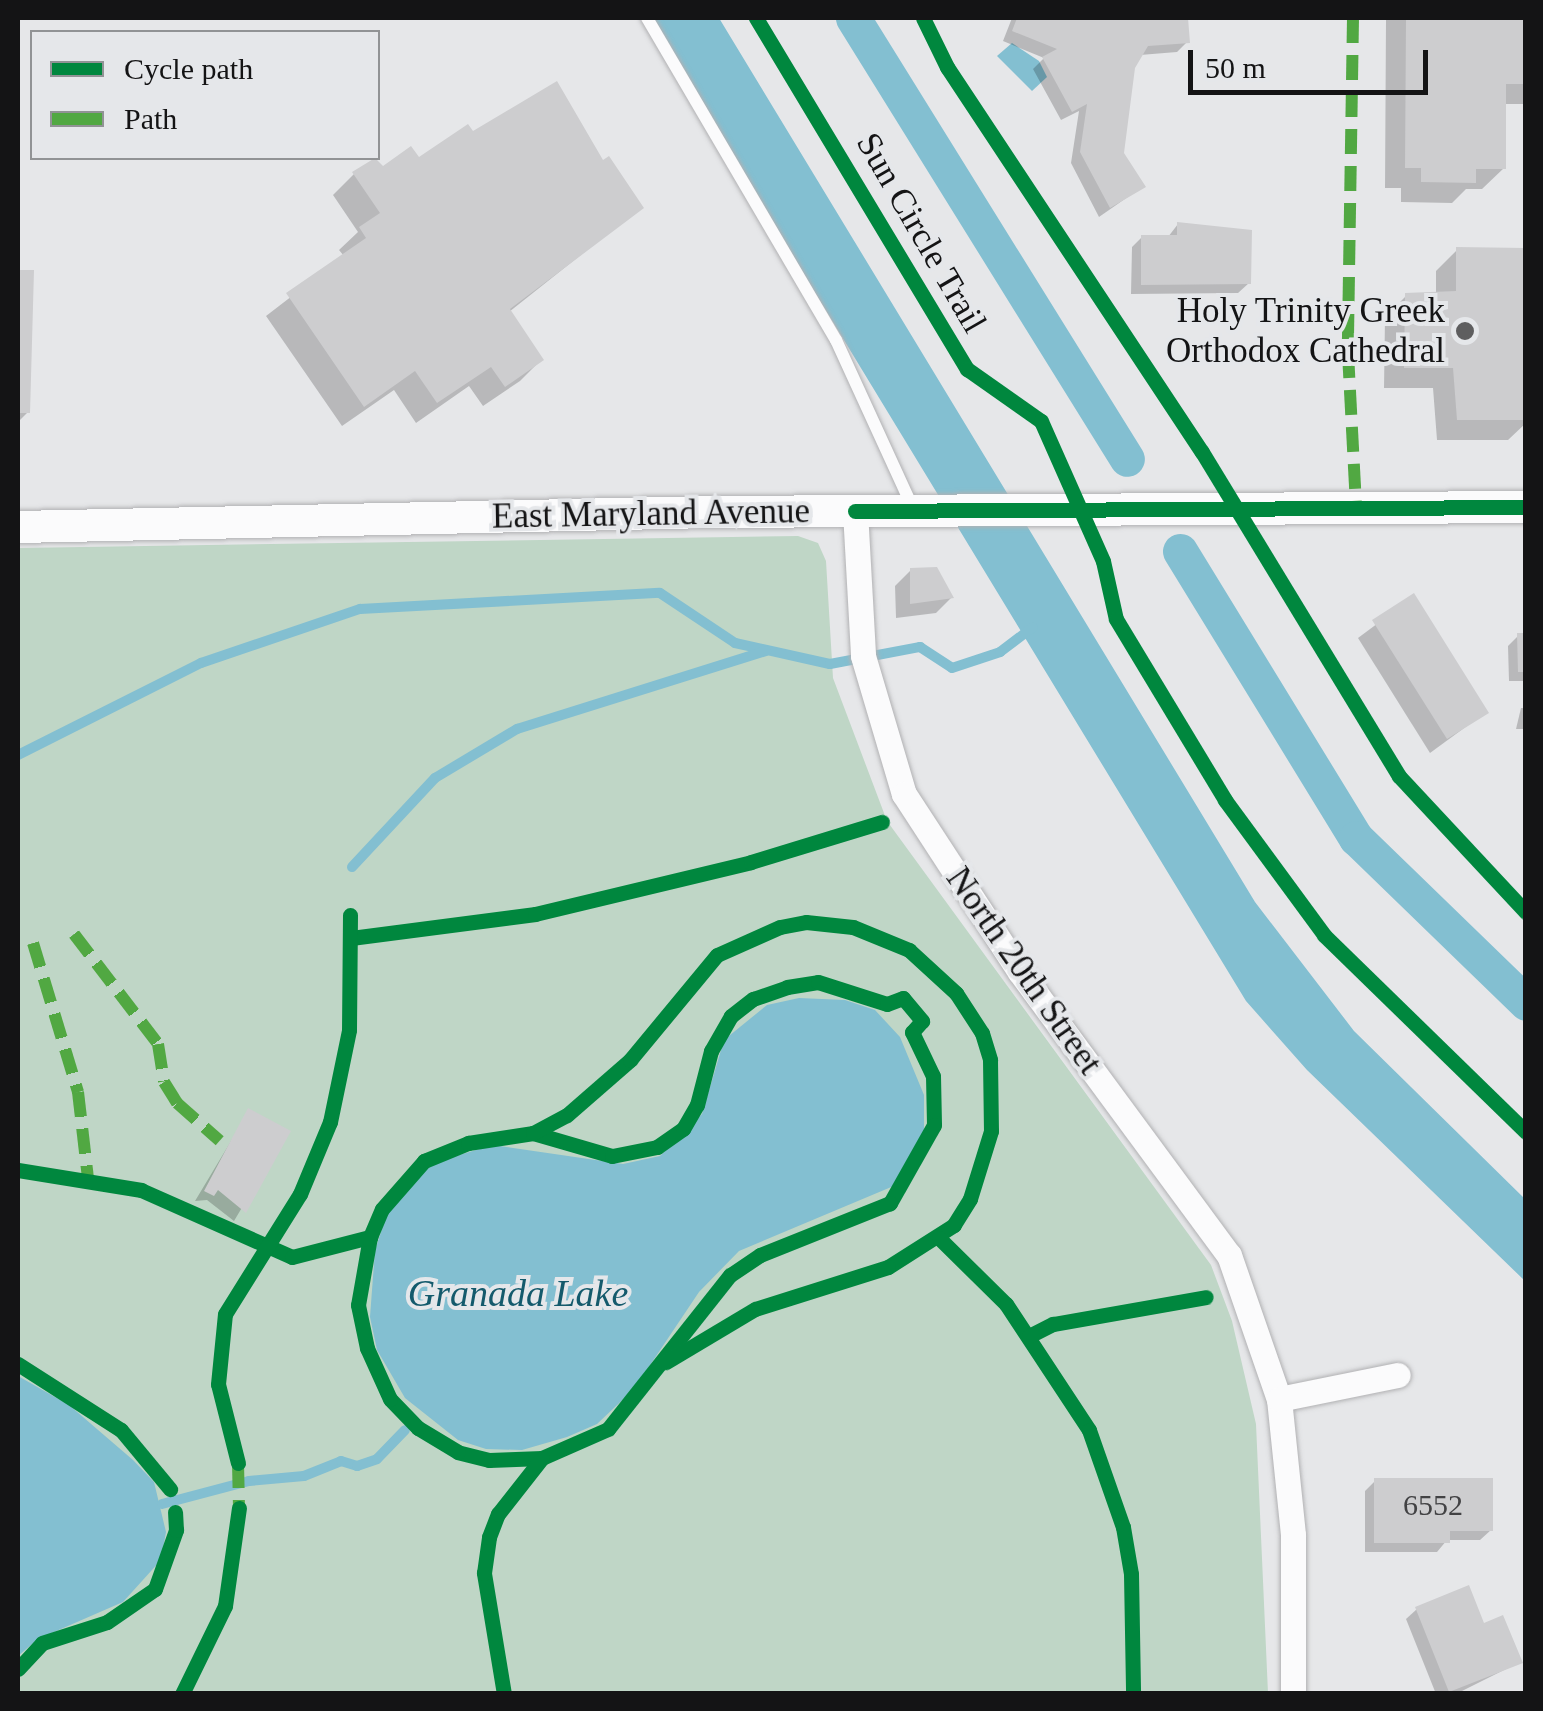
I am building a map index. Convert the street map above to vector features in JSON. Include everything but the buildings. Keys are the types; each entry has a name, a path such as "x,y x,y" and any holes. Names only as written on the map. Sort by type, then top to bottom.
{"street":[{"name":"East Maryland Avenue","path":"18,526 930,510 1526,506"},
{"name":"North 20th Street","path":"855,511 863,656 904,794 1020,972 1229,1256 1280,1399 1293,1535 1294,1694"},
{"path":"1280,1399 1398,1375"}],"lane":[{"path":"646,18 836,340 930,510"}],"green space":[{"path":"798,536 818,543 826,561 833,678 887,821 1211,1265 1232,1321 1256,1424 1268,1693 18,1693 18,548"}],"water":[{"path":"648,18 719,18 1255,902 1354,1031 1525,1199 1525,1281 1307,1070 1246,1001"},
{"path":"1012,43 1039,61 1047,77 1032,91 997,56"},
{"name":"Granada Lake","path":"799,998 845,1000 875,1010 900,1037 924,1095 924,1134 896,1185 739,1251 699,1292 634,1389 597,1424 522,1450 486,1449 458,1440 405,1398 377,1350 370,1317 375,1250 387,1214 409,1181 439,1161 493,1145 623,1164 660,1156 702,1114 724,1040 767,1005"},
{"path":"18,1376 69,1405 154,1482 166,1532 161,1560 123,1602 38,1639 18,1656"}],"waterway":[{"path":"853,18 1127,459"},
{"path":"1180,551 1356,838 1526,1003"},
{"path":"18,755 201,663 360,609 660,593 735,643 830,664 920,647 952,668 1000,652 1033,627"},
{"path":"352,867 435,778 517,729 766,651"},
{"path":"162,1504 249,1481 304,1476 341,1461 357,1466 377,1459 405,1430"}],"marked path":[{"path":"1353,18 1348,353 1356,508"},
{"path":"74,934 158,1044 164,1082 177,1103 220,1141"},
{"path":"33,943 78,1092 88,1179"},
{"path":"238,1463 239,1508"}],"cycle path":[{"name":"Sun Circle Trail","path":"756,18 967,369 1041,421 1103,561 1116,619 1225,800 1324,935 1526,1132"},
{"path":"923,18 947,67 1202,452 1399,776 1526,912"},
{"path":"855,511 1526,507"},
{"path":"351,938 535,914 751,862 882,822"},
{"path":"238,1463 218,1384 225,1314 300,1194 330,1122 349,1030 350,915"},
{"path":"533,1133 612,1156 657,1147 683,1129 697,1105 711,1051 731,1016 753,999 787,987 818,982 887,1004 903,998 922,1021 912,1032 933,1076 934,1125 890,1203 760,1255 730,1275 608,1429 542,1458 489,1460 458,1452 418,1428 390,1399 367,1348 358,1305 370,1237 382,1209 424,1161 468,1143 533,1133 567,1115 630,1060 717,955 780,927 806,922 853,927 909,950 956,993 982,1033 990,1060 991,1131 970,1199 954,1225 888,1267 755,1309 666,1362"},
{"path":"18,1170 141,1190 292,1257 370,1237"},
{"path":"939,1238 1006,1304 1089,1430 1123,1527 1131,1574 1133,1694"},
{"path":"1029,1336 1053,1324 1206,1297"},
{"path":"18,1364 121,1430 170,1489"},
{"path":"504,1694 484,1573 489,1537 498,1514 542,1458"},
{"path":"182,1694 225,1606 239,1508"},
{"path":"18,1669 42,1643 107,1622 155,1589 176,1530 175,1512"}],"place":[{"name":"Holy Trinity Greek Orthodox Cathedral","path":"1465,331"}]}
